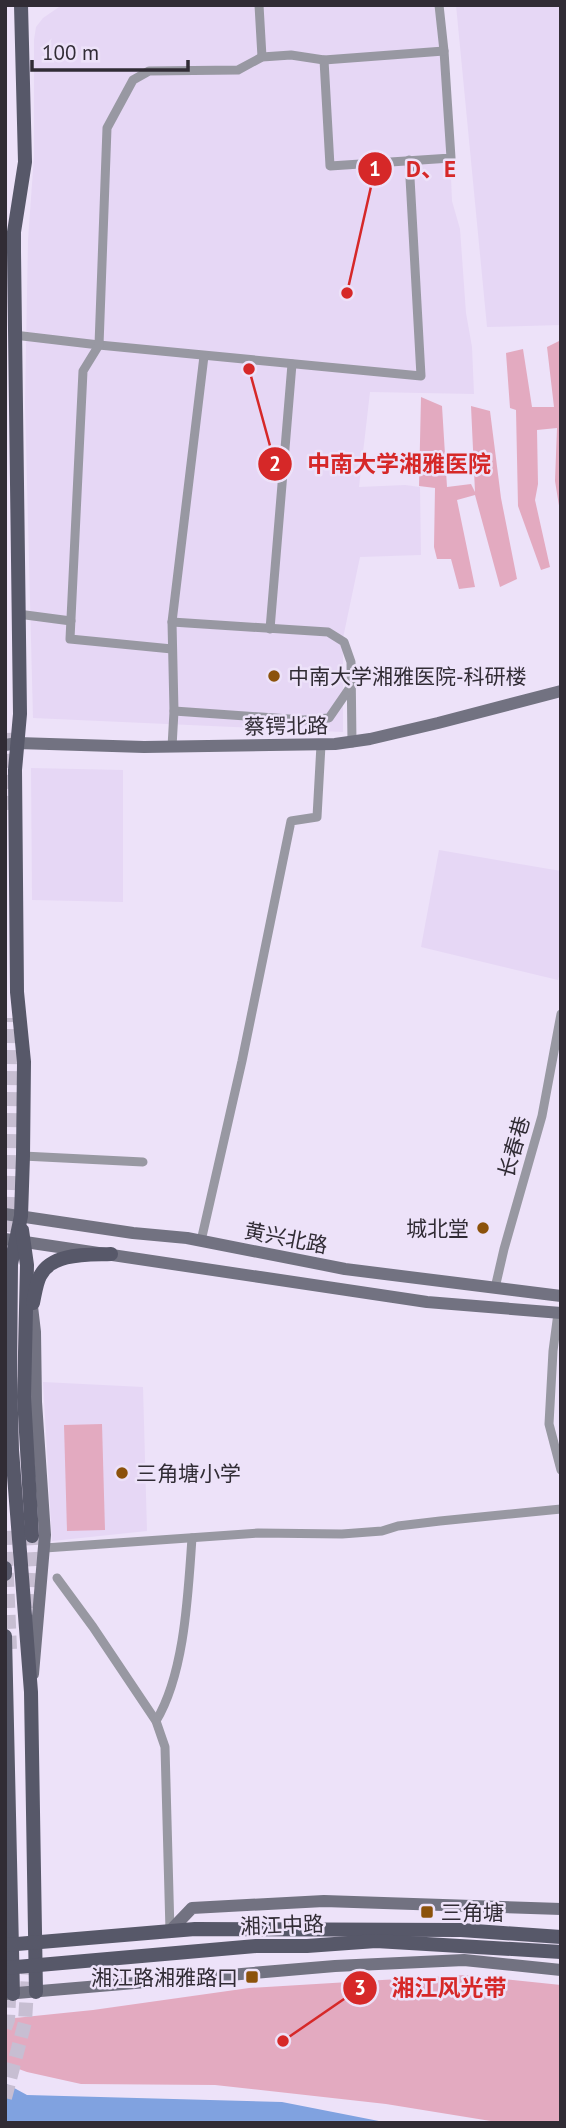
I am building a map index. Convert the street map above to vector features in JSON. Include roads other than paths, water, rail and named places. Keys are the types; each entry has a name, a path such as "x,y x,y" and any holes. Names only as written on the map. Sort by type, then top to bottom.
{"main road":[{"path":"21,5 25,162 14,232 20,714 11,744 15,771 17,992 24,1062 21,1216 11,1264 10,1416 31,1692 36,1992"},
{"name":"蔡锷北路","path":"11,744 172,747 352,743 561,691"},
{"name":"黄兴北路","path":"5,1214 133,1233 167,1235 345,1269 561,1297"},
{"path":"15,1240 27,1265 35,1332 36,1402 45,1535 31,1692"},
{"name":"黄兴北路","path":"15,1240 427,1302 560,1313"},
{"path":"25,1350 37,1282 42,1271 60,1260 74,1256 111,1254"},
{"path":"27,1265 24,1410 33,1536"},
{"path":"5,1568 5,1574"},
{"path":"5,1636 9,1994 335,1966 464,1960 561,1970"},
{"name":"湘江中路","path":"170,1931 192,1908 324,1901 561,1909"},
{"name":"湘江中路","path":"9,1944 195,1928 461,1930 561,1937"},
{"name":"湘江中路","path":"9,1968 256,1946 307,1946 376,1941 561,1952"}],"street":[{"path":"259,5 261,57"},
{"path":"324,60 330,166 451,158 439,5"},
{"path":"172,649 70,639 83,371 99,345 107,128 134,80 149,71 238,70 261,57 291,55 324,60 444,51"},
{"path":"14,335 421,376 409,160"},
{"path":"172,747 172,622 204,356"},
{"path":"270,629 292,364"},
{"path":"18,614 71,621"},
{"path":"172,622 328,632 344,642 351,662 352,743"},
{"path":"174,711 303,720 329,718 352,684"},
{"path":"201,1241 242,1062 291,821 317,817 321,745"},
{"name":"长春巷","path":"495,1288 542,1116 561,1014"},
{"path":"23,1156 143,1162"},
{"path":"560,1313 553,1352 549,1424 561,1470"},
{"path":"45,1548 258,1534 351,1534 382,1531 398,1526 561,1509"},
{"path":"156,1721 166,1703 178,1659 192,1538"},
{"path":"57,1578 156,1721 165,1747 170,1931"}],"water":[{"path":"5,2083 27,2095 282,2102 389,2123 5,2123"}],"tunnel":[{"path":"5,733 9,812"},
{"path":"9,1253 14,1018"},
{"path":"5,1531 10,1649"},
{"path":"31,1629 34,1572 32,1536"},
{"path":"5,2098 25,2022 29,1955"},
{"path":"5,2028 8,2020 10,1981"}],"place":[{"name":"D、E","path":"347,293"},
{"name":"中南大学湘雅医院","path":"249,369"},
{"name":"中南大学湘雅医院-科研楼","path":"274,676"},
{"name":"城北堂","path":"483,1228"},
{"name":"三角塘小学","path":"122,1473"},
{"name":"三角塘","path":"427,1912"},
{"name":"湘江路湘雅路口","path":"252,1977"},
{"name":"湘江风光带","path":"283,2041"}]}
